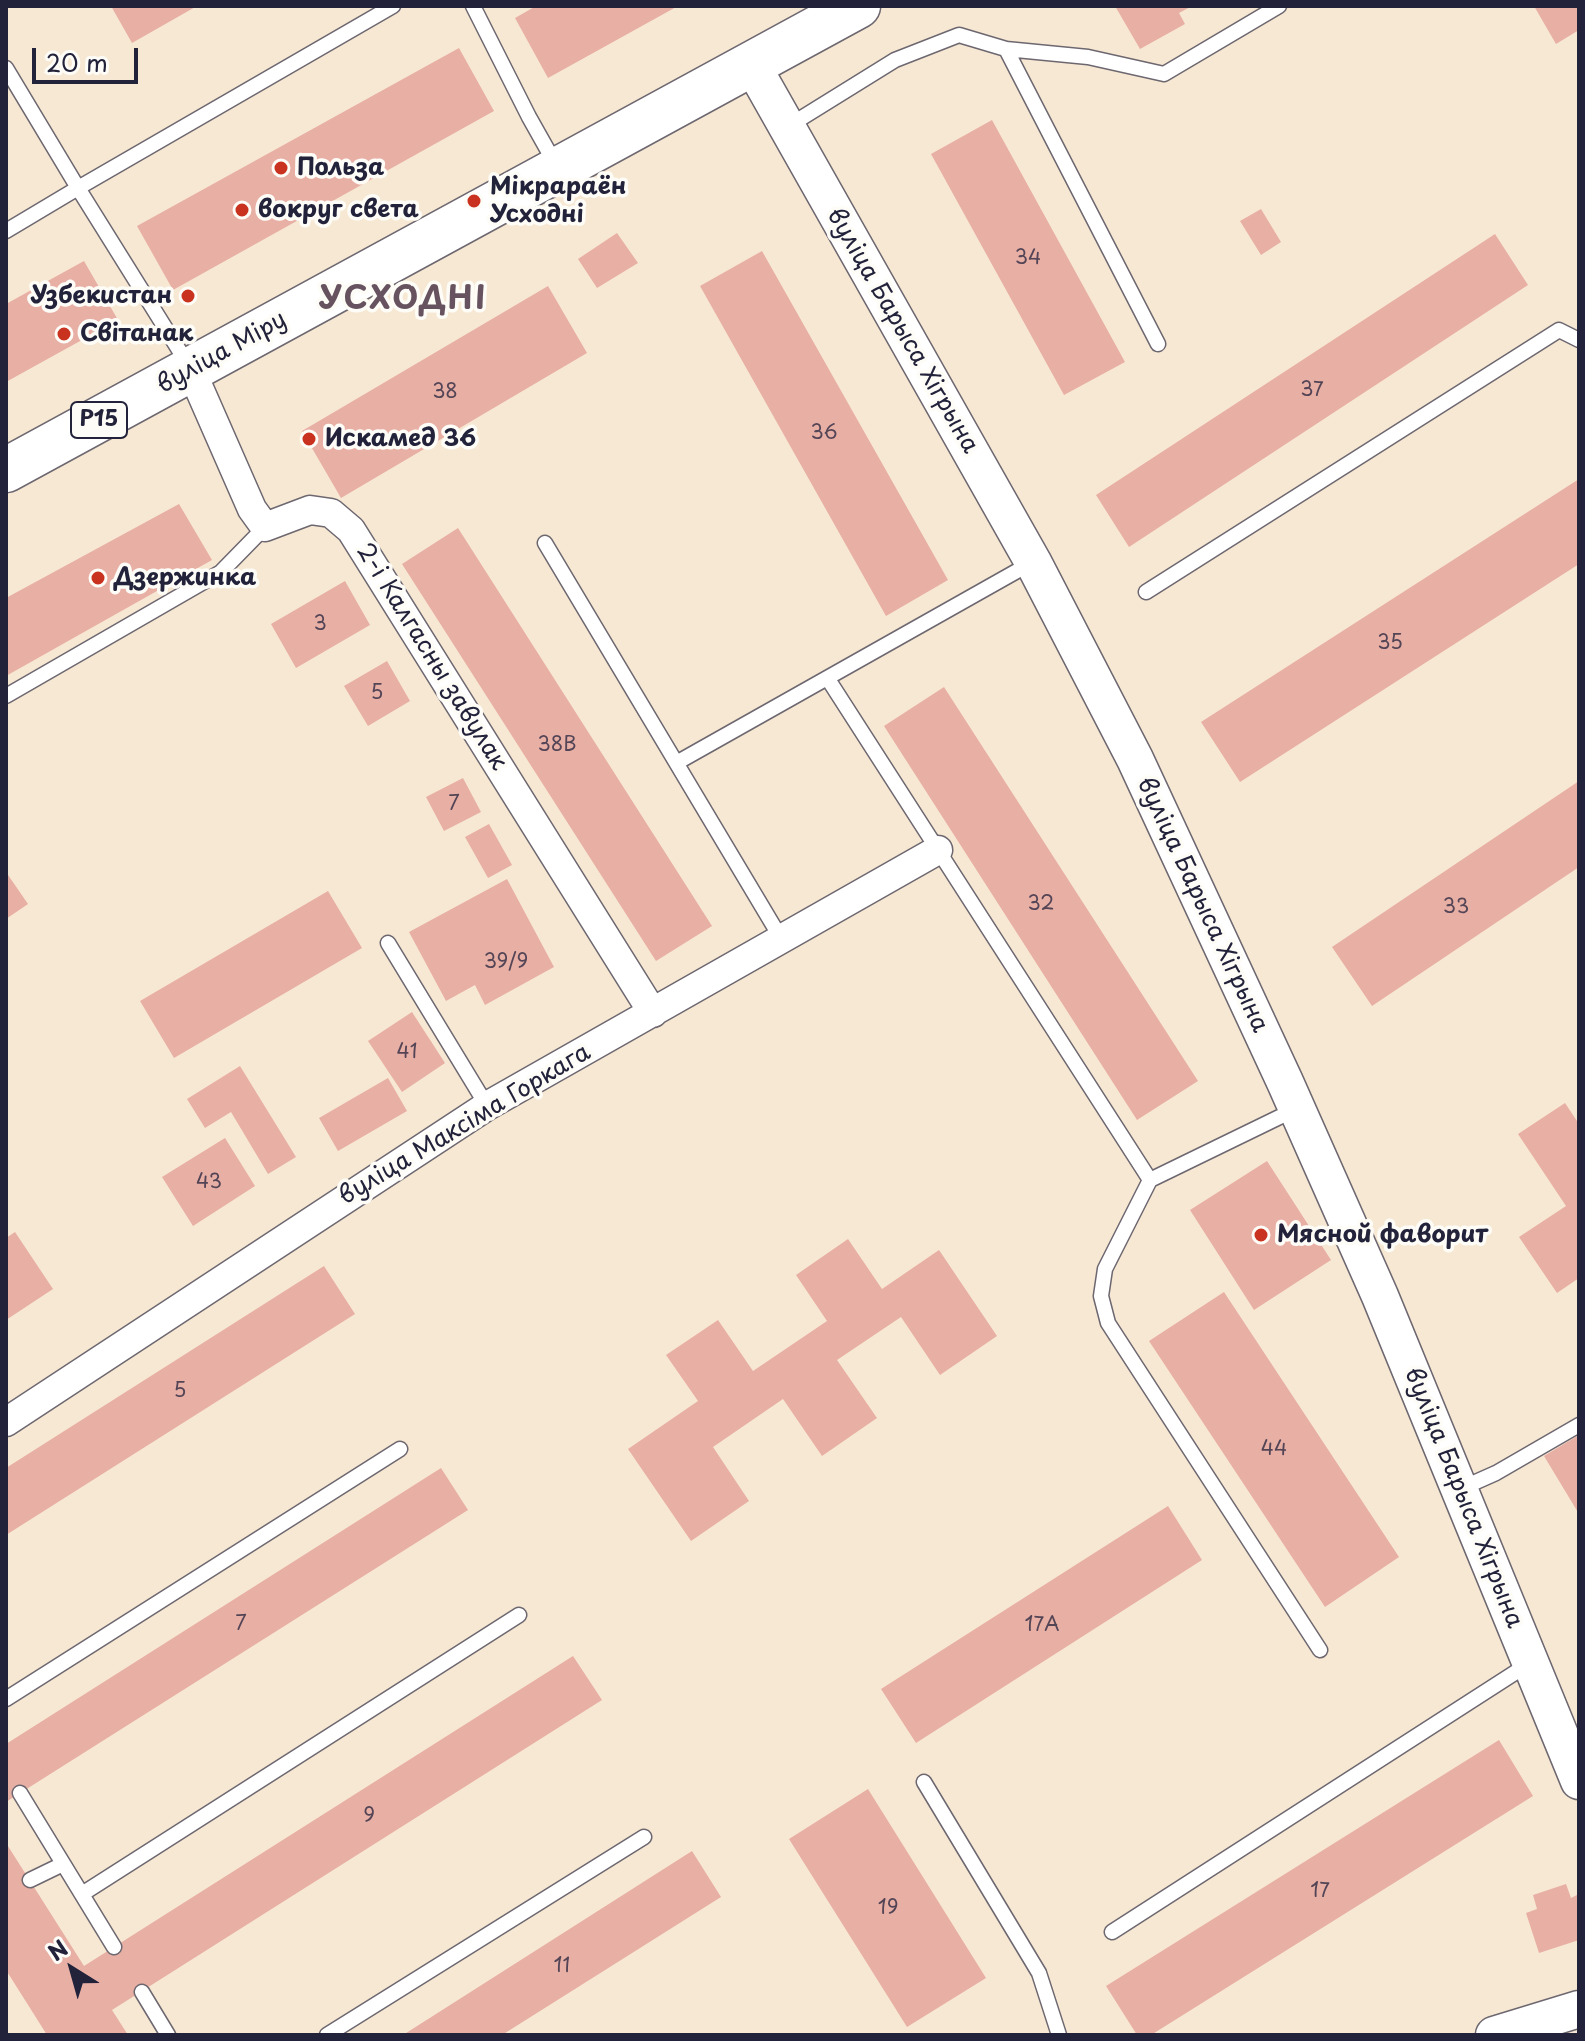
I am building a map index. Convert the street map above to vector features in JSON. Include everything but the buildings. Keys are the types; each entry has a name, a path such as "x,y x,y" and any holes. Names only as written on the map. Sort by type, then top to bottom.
{"main road":[{"name":"вуліца Міру","path":"6,470 858,6"}],"street":[{"name":"вуліца Барыса Хігрына","path":"752,65 1033,562 1135,759 1380,1296 1579,1781"},
{"path":"191,370 252,509 265,527"},
{"name":"2-і Калгасны завулак","path":"265,527 310,510 331,513 351,530 653,1013"},
{"name":"вуліца Максіма Горкага","path":"6,1422 487,1106 938,850"},
{"path":"1494,2035 1579,2009"}],"lane":[{"path":"473,6 558,168"},
{"path":"787,127 895,60 959,35 1006,49 1088,57 1164,74 1279,6"},
{"path":"6,231 385,8"},
{"path":"1006,49 1158,344"},
{"path":"6,68 191,370"},
{"path":"1146,592 1559,330 1579,340"},
{"path":"6,696 221,572 265,527"},
{"path":"545,543 782,940"},
{"path":"678,762 1033,562"},
{"path":"828,679 1150,1180"},
{"path":"388,943 487,1106"},
{"path":"1296,1109 1150,1180 1105,1269 1101,1296 1108,1323 1320,1650"},
{"path":"1460,1489 1496,1473 1579,1425"},
{"path":"6,1699 400,1449"},
{"path":"82,1894 519,1615"},
{"path":"1112,1932 1530,1663"},
{"path":"924,1782 1039,1973 1059,2035"},
{"path":"20,1793 114,1947"},
{"path":"327,2035 644,1837"},
{"path":"30,1880 63,1864"},
{"path":"142,1992 168,2035"}],"place":[{"name":"Польза","path":"281,168"},
{"name":"Мікрараён Усходні","path":"474,201"},
{"name":"вокруг света","path":"242,210"},
{"name":"Узбекистан","path":"188,296"},
{"name":"Світанак","path":"64,334"},
{"name":"Искамед 36","path":"309,439"},
{"name":"Дзержинка","path":"98,578"},
{"name":"Мясной фаворит","path":"1261,1235"}],"district":[{"name":"УСХОДНІ","path":"403,300"}]}
